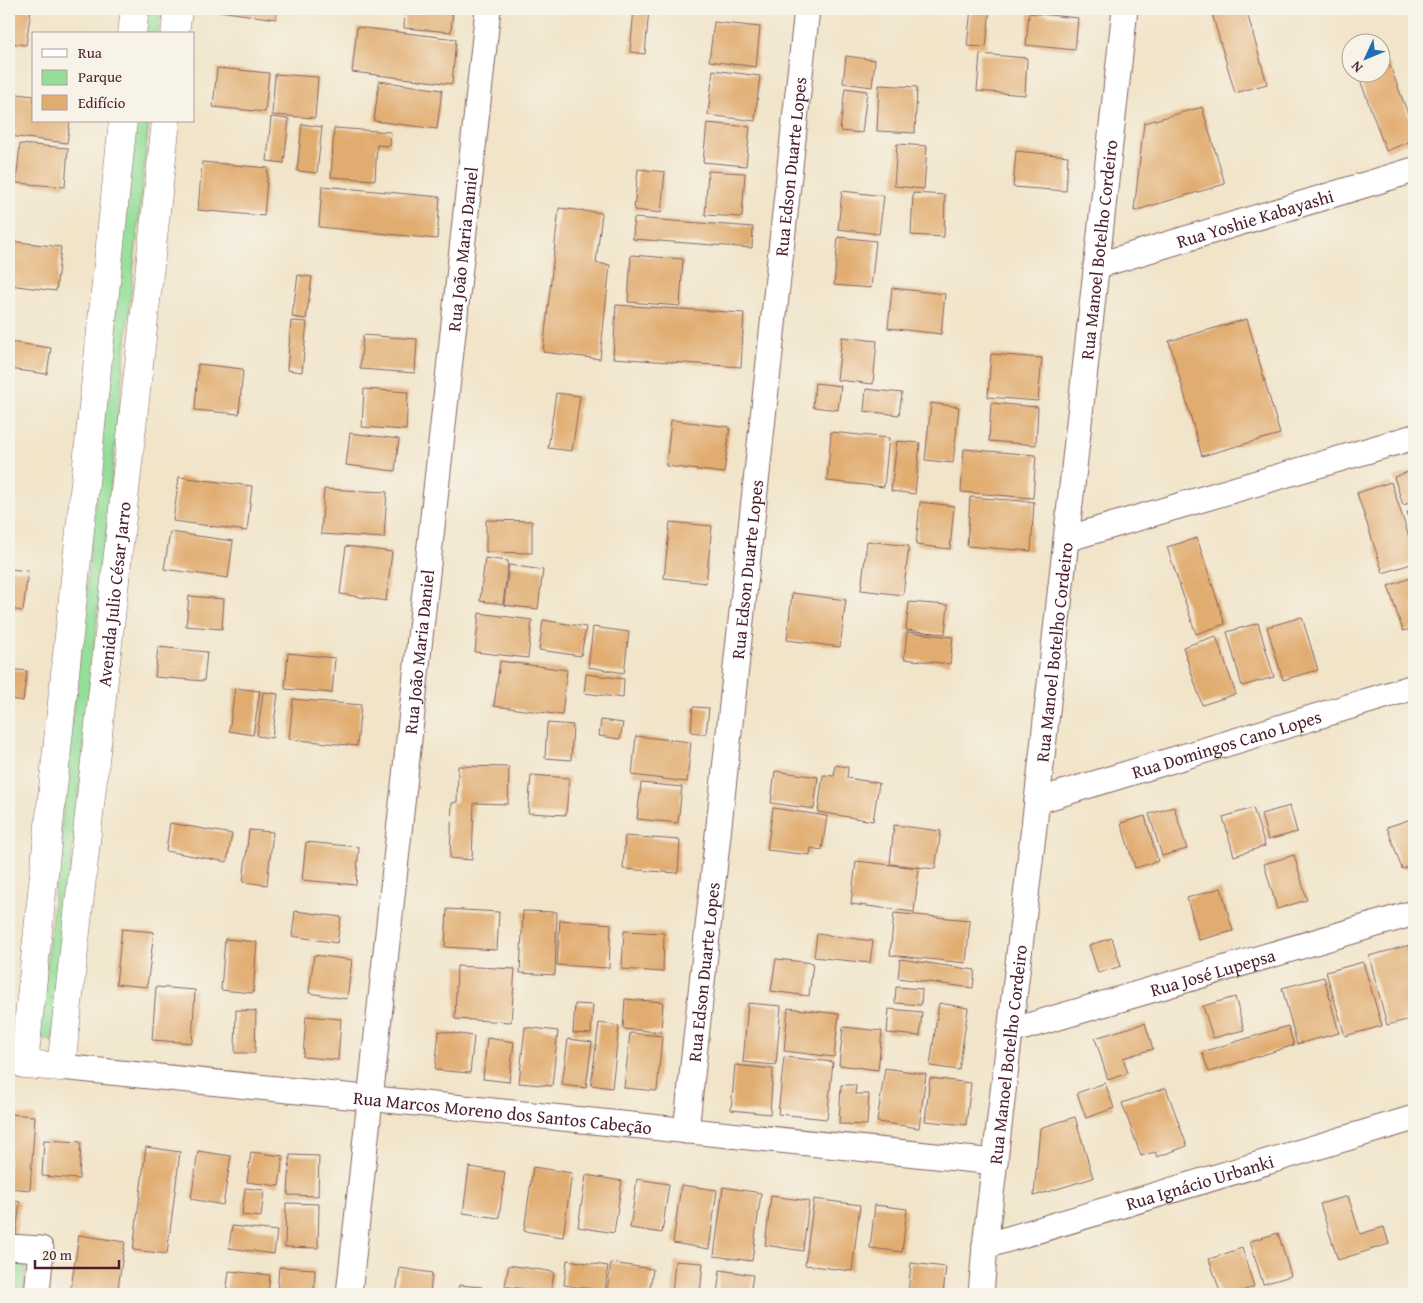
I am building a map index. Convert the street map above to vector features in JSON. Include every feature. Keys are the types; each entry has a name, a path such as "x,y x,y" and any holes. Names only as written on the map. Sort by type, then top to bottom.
{"street":[{"path":"132,32 135,9"},
{"path":"176,32 178,9"},
{"name":"Rua João Maria Daniel","path":"349,1294 488,9"},
{"name":"Rua Edson Duarte Lopes","path":"686,1131 807,9"},
{"name":"Rua Manoel Botelho Cordeiro","path":"981,1294 1125,9"},
{"path":"16,1063 123,122"},
{"name":"Avenida Julio César Jarro","path":"62,1067 166,122"},
{"name":"Rua Yoshie Kabayashi","path":"1096,266 1414,170"},
{"path":"1066,539 1414,437"},
{"name":"Rua Domingos Cano Lopes","path":"1037,801 1414,687"},
{"name":"Rua José Lupepsa","path":"1010,1031 1414,912"},
{"name":"Rua Marcos Moreno dos Santos Cabeção","path":"16,1063 995,1162"},
{"name":"Rua Ignácio Urbanki","path":"985,1246 1414,1118"},
{"path":"9,1247 41,1249 37,1294"}],"green space":[{"path":"147,9 161,9 158,32 144,32"},
{"path":"135,122 149,122 53,1040 39,1039"},
{"path":"10,1260 27,1261 23,1294 9,1294"}],"building":[{"path":"9,9 31,9 26,45 9,43"},
{"path":"220,9 278,9 276,19 219,11"},
{"path":"405,9 453,9 451,32 404,28"},
{"path":"634,9 649,9 645,54 630,52"},
{"path":"971,9 990,9 986,47 967,46"},
{"path":"1246,9 1267,84 1235,93 1211,10"},
{"path":"1029,13 1078,18 1075,50 1026,45"},
{"path":"714,22 760,27 756,67 709,61"},
{"path":"357,27 456,39 452,84 352,72"},
{"path":"980,54 1027,58 1025,95 977,91"},
{"path":"846,56 875,60 872,87 843,83"},
{"path":"1390,66 1414,130 1414,140 1386,151 1361,82 1390,82"},
{"path":"217,68 269,73 265,112 213,107"},
{"path":"713,70 760,76 755,121 708,115"},
{"path":"275,74 318,77 315,118 272,115"},
{"path":"379,81 442,90 437,129 374,121"},
{"path":"879,85 917,87 915,133 877,131"},
{"path":"845,88 867,91 862,133 840,131"},
{"path":"9,93 32,96 32,122 70,122 67,143 9,136"},
{"path":"1202,107 1225,184 1134,211 1144,123"},
{"path":"271,117 289,119 284,163 267,161"},
{"path":"707,123 750,127 746,166 703,162"},
{"path":"302,124 322,127 317,173 297,171"},
{"path":"334,128 391,132 390,146 377,145 375,180 331,177"},
{"path":"20,144 68,148 65,187 16,183"},
{"path":"897,144 927,146 924,189 894,186"},
{"path":"1016,151 1068,156 1066,191 1013,187"},
{"path":"202,162 268,168 264,216 198,210"},
{"path":"638,169 665,172 661,213 634,210"},
{"path":"708,171 745,173 742,217 705,215"},
{"path":"322,186 440,197 437,239 319,227"},
{"path":"842,191 884,196 879,234 838,229"},
{"path":"913,193 945,195 944,237 911,235"},
{"path":"559,208 602,213 596,263 610,265 600,359 543,352"},
{"path":"634,218 753,227 752,248 633,239"},
{"path":"838,237 876,241 871,288 834,285"},
{"path":"9,241 61,247 56,291 9,285"},
{"path":"631,255 683,259 680,306 628,302"},
{"path":"298,275 312,277 306,319 292,317"},
{"path":"892,288 945,294 941,334 888,328"},
{"path":"616,305 744,313 741,367 613,358"},
{"path":"1247,319 1280,434 1202,456 1169,341"},
{"path":"291,321 307,322 302,372 287,370"},
{"path":"363,335 417,339 415,373 360,369"},
{"path":"842,337 877,341 873,384 837,380"},
{"path":"9,342 51,348 47,374 9,369"},
{"path":"991,354 1042,358 1038,401 988,397"},
{"path":"198,364 243,369 239,414 195,410"},
{"path":"815,383 841,386 838,410 813,407"},
{"path":"364,389 408,392 406,430 362,427"},
{"path":"866,389 902,393 899,415 864,411"},
{"path":"556,393 580,396 572,451 548,448"},
{"path":"931,403 959,407 953,463 925,460"},
{"path":"991,403 1038,407 1036,445 989,441"},
{"path":"671,420 730,427 724,473 666,466"},
{"path":"831,432 889,438 884,487 827,481"},
{"path":"350,433 399,439 395,471 346,465"},
{"path":"897,441 920,443 915,494 891,491"},
{"path":"964,449 1036,455 1033,498 961,492"},
{"path":"1414,470 1414,502 1403,505 1394,477"},
{"path":"179,477 252,486 247,531 173,521"},
{"path":"1391,482 1414,552 1414,563 1383,573 1357,493"},
{"path":"324,489 387,492 384,538 321,534"},
{"path":"970,497 1034,502 1031,551 967,546"},
{"path":"920,502 954,506 950,549 916,545"},
{"path":"1414,510 1414,533 1407,512"},
{"path":"486,520 532,521 532,553 486,552"},
{"path":"670,522 712,526 706,583 664,578"},
{"path":"170,532 233,541 228,578 164,569"},
{"path":"1197,538 1225,624 1196,634 1167,547"},
{"path":"867,541 909,546 903,595 861,590"},
{"path":"346,546 392,552 386,601 340,594"},
{"path":"485,558 508,561 503,604 480,601"},
{"path":"509,565 543,570 538,609 504,605"},
{"path":"9,569 28,571 23,611 9,609"},
{"path":"1414,577 1414,628 1403,631 1388,586"},
{"path":"792,593 846,600 840,647 787,640"},
{"path":"189,596 224,599 222,629 186,626"},
{"path":"909,602 948,605 945,634 906,630"},
{"path":"479,613 532,620 528,658 475,652"},
{"path":"1302,617 1318,670 1283,680 1267,627"},
{"path":"543,620 586,627 581,656 539,650"},
{"path":"1258,623 1274,677 1242,686 1227,632"},
{"path":"593,627 629,632 624,673 588,667"},
{"path":"907,632 953,637 950,664 904,659"},
{"path":"1216,636 1236,694 1202,705 1183,647"},
{"path":"158,647 207,652 204,681 155,677"},
{"path":"288,653 335,658 332,693 285,689"},
{"path":"500,661 567,670 562,715 494,706"},
{"path":"9,669 27,671 23,701 9,699"},
{"path":"586,674 624,679 623,698 584,693"},
{"path":"235,688 260,691 253,735 229,731"},
{"path":"263,692 278,694 272,738 257,736"},
{"path":"293,699 361,705 357,746 289,739"},
{"path":"693,707 709,708 706,734 691,732"},
{"path":"601,720 623,723 620,739 599,736"},
{"path":"547,723 573,725 571,760 545,758"},
{"path":"636,736 691,742 687,782 632,775"},
{"path":"835,765 848,767 847,778 879,783 873,821 818,812 823,775 834,776"},
{"path":"458,766 509,767 508,804 474,803 472,860 450,858 452,803 457,802"},
{"path":"775,771 818,777 814,809 771,803"},
{"path":"531,775 569,778 566,815 528,813"},
{"path":"641,783 682,787 678,823 637,819"},
{"path":"1290,806 1297,832 1268,840 1261,814"},
{"path":"1174,807 1187,849 1162,856 1149,814"},
{"path":"773,808 827,816 822,850 811,848 810,855 767,850"},
{"path":"1253,808 1265,846 1234,856 1223,817"},
{"path":"1145,816 1158,861 1135,868 1121,823"},
{"path":"1414,818 1414,865 1402,869 1387,827"},
{"path":"170,823 232,834 227,862 166,851"},
{"path":"894,825 941,831 935,869 890,864"},
{"path":"249,830 273,832 267,885 243,882"},
{"path":"625,836 680,840 678,873 623,869"},
{"path":"306,842 359,847 356,885 302,880"},
{"path":"1294,855 1307,900 1277,909 1264,864"},
{"path":"9,861 14,861 10,897 9,897"},
{"path":"856,861 919,868 914,912 851,904"},
{"path":"1221,888 1233,931 1199,940 1187,898"},
{"path":"447,909 499,912 497,950 445,947"},
{"path":"295,911 341,917 337,943 292,936"},
{"path":"523,911 557,912 555,975 520,973"},
{"path":"894,913 970,920 966,963 890,955"},
{"path":"560,920 611,924 609,968 557,965"},
{"path":"122,929 154,932 147,987 116,984"},
{"path":"624,931 664,933 663,972 622,969"},
{"path":"817,934 873,941 870,963 814,957"},
{"path":"1112,938 1121,966 1098,973 1089,945"},
{"path":"225,939 257,942 253,993 221,990"},
{"path":"1410,945 1414,961 1414,1018 1387,1025 1369,956"},
{"path":"314,955 352,960 347,999 309,993"},
{"path":"776,959 813,963 809,996 771,991"},
{"path":"900,959 975,970 973,988 898,978"},
{"path":"1363,962 1382,1026 1345,1036 1326,972"},
{"path":"457,966 515,969 511,1022 455,1019"},
{"path":"1324,977 1339,1033 1297,1044 1282,988"},
{"path":"156,987 195,990 192,1043 152,1040"},
{"path":"896,987 922,989 921,1005 895,1003"},
{"path":"1235,997 1244,1030 1213,1038 1203,1006"},
{"path":"625,999 663,1002 661,1032 623,1029"},
{"path":"748,1003 781,1006 776,1065 743,1062"},
{"path":"939,1003 968,1008 959,1070 930,1066"},
{"path":"575,1004 593,1005 591,1034 573,1033"},
{"path":"788,1008 839,1014 834,1057 784,1051"},
{"path":"889,1009 922,1012 920,1036 887,1033"},
{"path":"236,1010 256,1011 255,1053 235,1053"},
{"path":"306,1016 341,1019 338,1060 303,1057"},
{"path":"599,1023 619,1026 612,1088 591,1085"},
{"path":"1145,1023 1153,1049 1123,1058 1128,1073 1108,1080 1095,1038"},
{"path":"1288,1026 1294,1045 1209,1072 1202,1052"},
{"path":"525,1027 558,1031 552,1086 519,1083"},
{"path":"843,1027 882,1031 878,1070 839,1065"},
{"path":"439,1031 474,1036 470,1073 435,1070"},
{"path":"630,1033 662,1036 657,1091 624,1088"},
{"path":"487,1038 514,1042 509,1082 483,1079"},
{"path":"568,1039 592,1042 586,1088 562,1085"},
{"path":"784,1057 833,1062 827,1119 778,1114"},
{"path":"735,1065 773,1069 770,1114 731,1110"},
{"path":"885,1068 926,1074 919,1128 877,1122"},
{"path":"930,1078 971,1083 966,1125 925,1121"},
{"path":"1105,1083 1114,1108 1086,1118 1077,1093"},
{"path":"841,1085 856,1085 855,1094 869,1094 867,1125 839,1124"},
{"path":"1166,1088 1187,1146 1157,1157 1155,1152 1141,1156 1122,1103"},
{"path":"9,1114 35,1116 30,1190 9,1188"},
{"path":"1075,1117 1093,1178 1034,1196 1040,1128"},
{"path":"44,1140 81,1142 79,1179 42,1176"},
{"path":"146,1147 180,1152 167,1254 133,1250"},
{"path":"198,1151 231,1156 223,1205 191,1199"},
{"path":"251,1152 283,1156 279,1186 247,1182"},
{"path":"290,1155 319,1156 318,1196 288,1195"},
{"path":"469,1167 505,1172 499,1218 463,1213"},
{"path":"533,1167 572,1173 563,1237 524,1231"},
{"path":"586,1175 622,1181 614,1233 578,1227"},
{"path":"637,1179 669,1184 662,1233 630,1228"},
{"path":"681,1185 717,1190 709,1249 673,1243"},
{"path":"723,1187 761,1193 752,1261 714,1256"},
{"path":"245,1188 264,1190 261,1217 242,1215"},
{"path":"771,1196 809,1201 803,1251 765,1245"},
{"path":"1348,1196 1360,1234 1384,1227 1389,1244 1338,1260 1320,1204"},
{"path":"814,1199 860,1205 852,1271 805,1265"},
{"path":"9,1200 20,1202 15,1242 9,1241"},
{"path":"286,1203 319,1204 318,1248 285,1247"},
{"path":"875,1205 907,1209 902,1252 870,1248"},
{"path":"232,1226 277,1231 274,1254 229,1248"},
{"path":"1278,1233 1291,1276 1263,1284 1250,1241"},
{"path":"79,1235 125,1242 117,1294 70,1294"},
{"path":"1242,1248 1254,1287 1233,1294 1221,1294 1209,1259"},
{"path":"567,1260 608,1266 605,1291 564,1285"},
{"path":"675,1261 703,1263 700,1294 672,1294"},
{"path":"611,1263 653,1269 649,1294 627,1294 607,1291"},
{"path":"911,1263 946,1267 943,1294 908,1294"},
{"path":"509,1265 554,1272 551,1293 505,1286"},
{"path":"279,1267 315,1269 314,1294 277,1294"},
{"path":"400,1268 432,1273 430,1294 396,1294"},
{"path":"720,1270 753,1275 750,1294 717,1294"},
{"path":"229,1271 270,1275 268,1294 226,1294"},
{"path":"459,1285 482,1287 482,1294 458,1294"}]}
